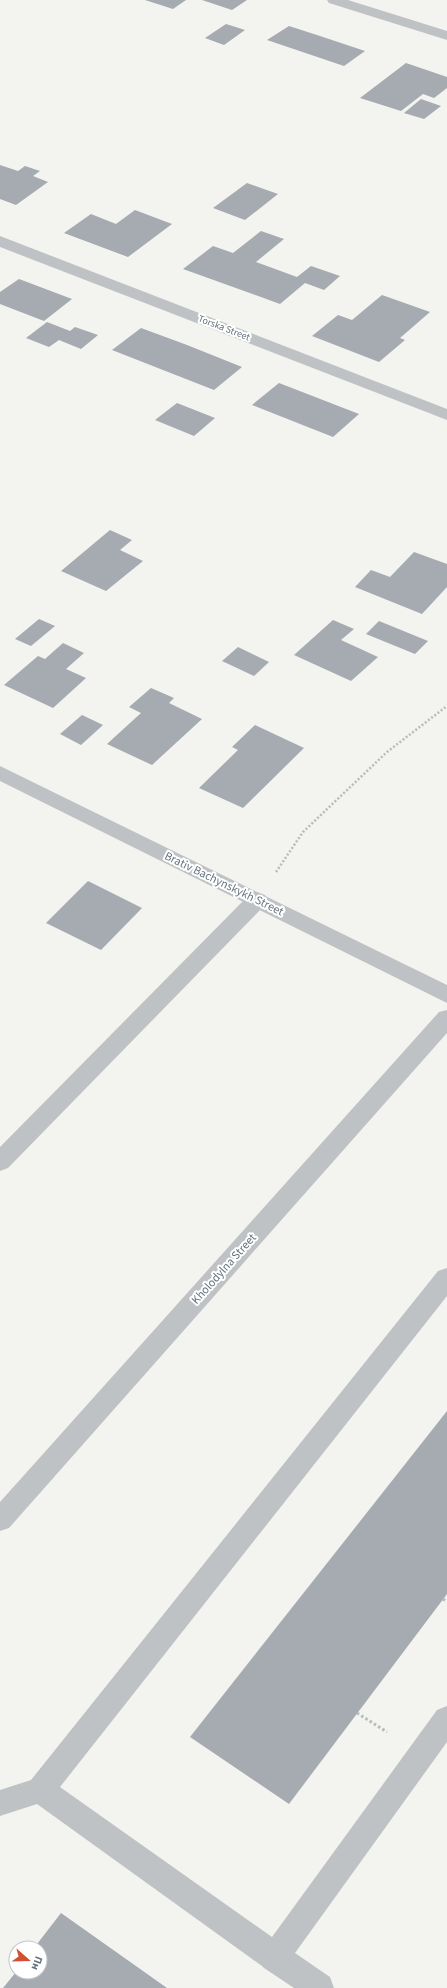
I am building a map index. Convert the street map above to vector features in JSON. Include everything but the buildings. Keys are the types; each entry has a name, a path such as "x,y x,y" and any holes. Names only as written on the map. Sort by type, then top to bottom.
{"street":[{"path":"334,0 447,36"},
{"name":"Torska Street","path":"0,242 447,415"},
{"name":"Brativ Bachynskykh Street","path":"0,773 447,995"},
{"path":"0,1162 257,900"},
{"name":"Kholodylna Street","path":"0,1520 447,1018"},
{"path":"0,1803 40,1790 447,1278"},
{"path":"274,1958 447,1719"},
{"path":"40,1790 274,1958 319,1988"}],"path":[{"path":"257,900 303,832 387,752 447,706"},
{"path":"443,1599 447,1602"}]}
